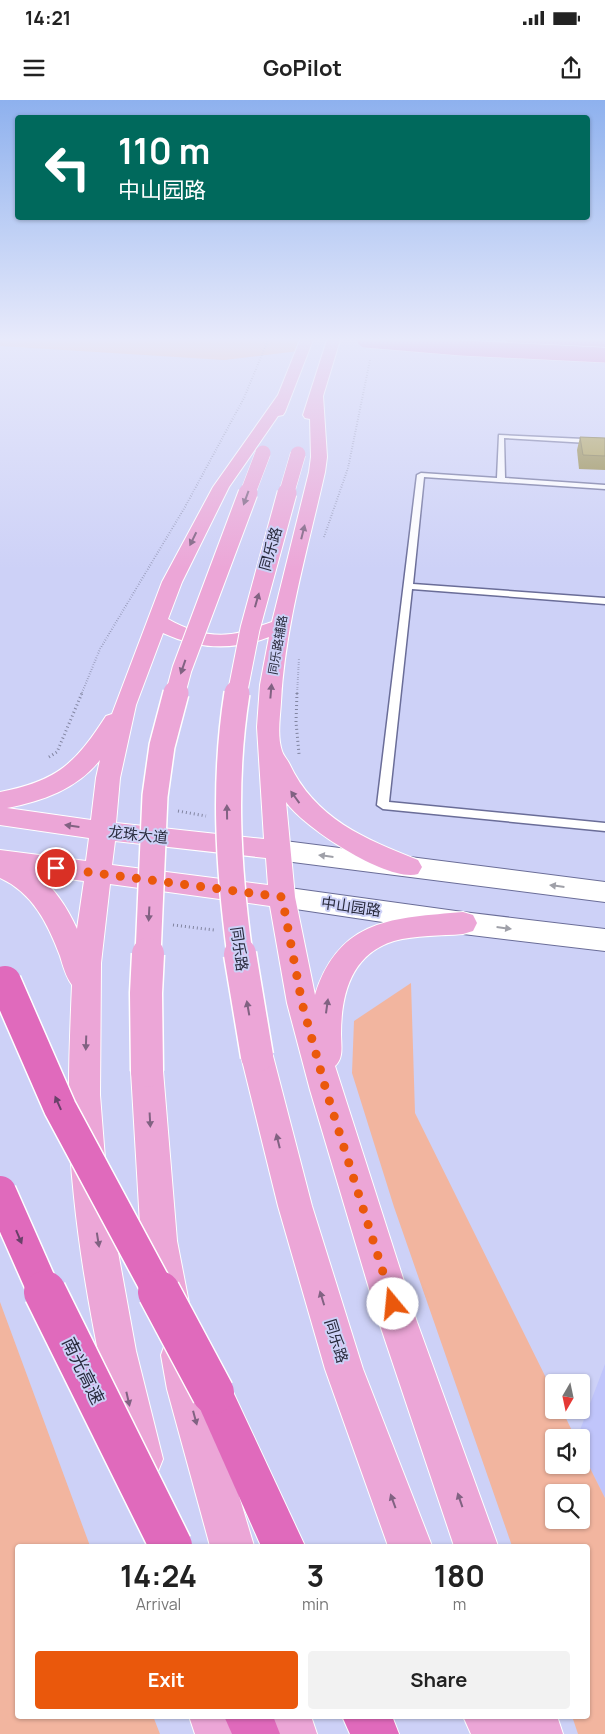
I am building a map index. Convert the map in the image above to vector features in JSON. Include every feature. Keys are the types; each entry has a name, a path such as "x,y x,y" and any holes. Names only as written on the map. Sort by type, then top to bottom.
{"highway":[{"path":"2,974 60,1108 213,1394 282,1544"},
{"name":"南光高速","path":"0,1192 40,1284 170,1544"},
{"path":"249,1719 256,1734"},
{"path":"368,1719 375,1734"}],"main road":[{"path":"164,1544 117,1351 91,1197 84,1095 87,963 108,778 125,705 172,582 209,508 270,416"},
{"path":"231,1544 188,1389 170,1305 159,1241 147,1071 146,993 154,806 162,746 182,668 276,416"},
{"name":"同乐路","path":"310,416 250,621 241,664 229,759 227,808 230,871 240,958 256,1056 295,1206 344,1369 409,1544"},
{"name":"同乐路辅路","path":"317,416 319,457 317,472 274,660 268,726 282,897 302,1003 326,1090"},
{"path":"156,621 184,636 218,642 250,637 281,625"},
{"path":"0,801 52,786 80,769 91,756 125,705"},
{"path":"268,726 281,774 296,800 316,820 339,836 368,851 409,867"},
{"name":"龙珠大道","path":"0,816 103,831 277,850"},
{"path":"277,850 605,892"},
{"path":"0,860 97,873"},
{"path":"0,867 27,881 57,913 67,934 87,994"},
{"name":"中山园路","path":"97,873 463,923 605,940"},
{"path":"463,923 392,931 366,942 349,956 339,968 327,1003 325,1026 326,1090 398,1322 475,1544"},
{"path":"214,1719 219,1734"},
{"path":"288,1719 293,1734"},
{"path":"489,1719 496,1734"},
{"path":"534,1719 539,1734"}],"lane":[{"path":"501,480 501,436 605,442"},
{"path":"605,487 421,475 383,805 605,827"},
{"path":"408,586 605,601"}],"path":[{"path":"49,757 57,752 100,649 185,506 234,416"},
{"path":"322,543 348,468 359,416"},
{"path":"299,655 296,722 299,758"},
{"path":"172,810 208,816"},
{"path":"166,924 221,931"}],"shaded area":[{"path":"411,983 415,1113 545,1376 545,1419 566,1419 571,1429 545,1429 545,1474 590,1474 590,1468 605,1498 605,1734 578,1734 573,1719 590,1719 590,1544 511,1544 394,1207 352,1073 354,1021"},
{"path":"0,1302 89,1544 15,1544 15,1719 154,1719 160,1734 0,1734"},
{"path":"605,1364 605,1498 590,1468 590,1429 580,1429 584,1419 590,1419 590,1404"}],"building":[{"path":"580,437 605,438 605,456 583,455"}],"route":[{"path":"56,868 282,897 302,1003 326,1090 393,1304"}]}
